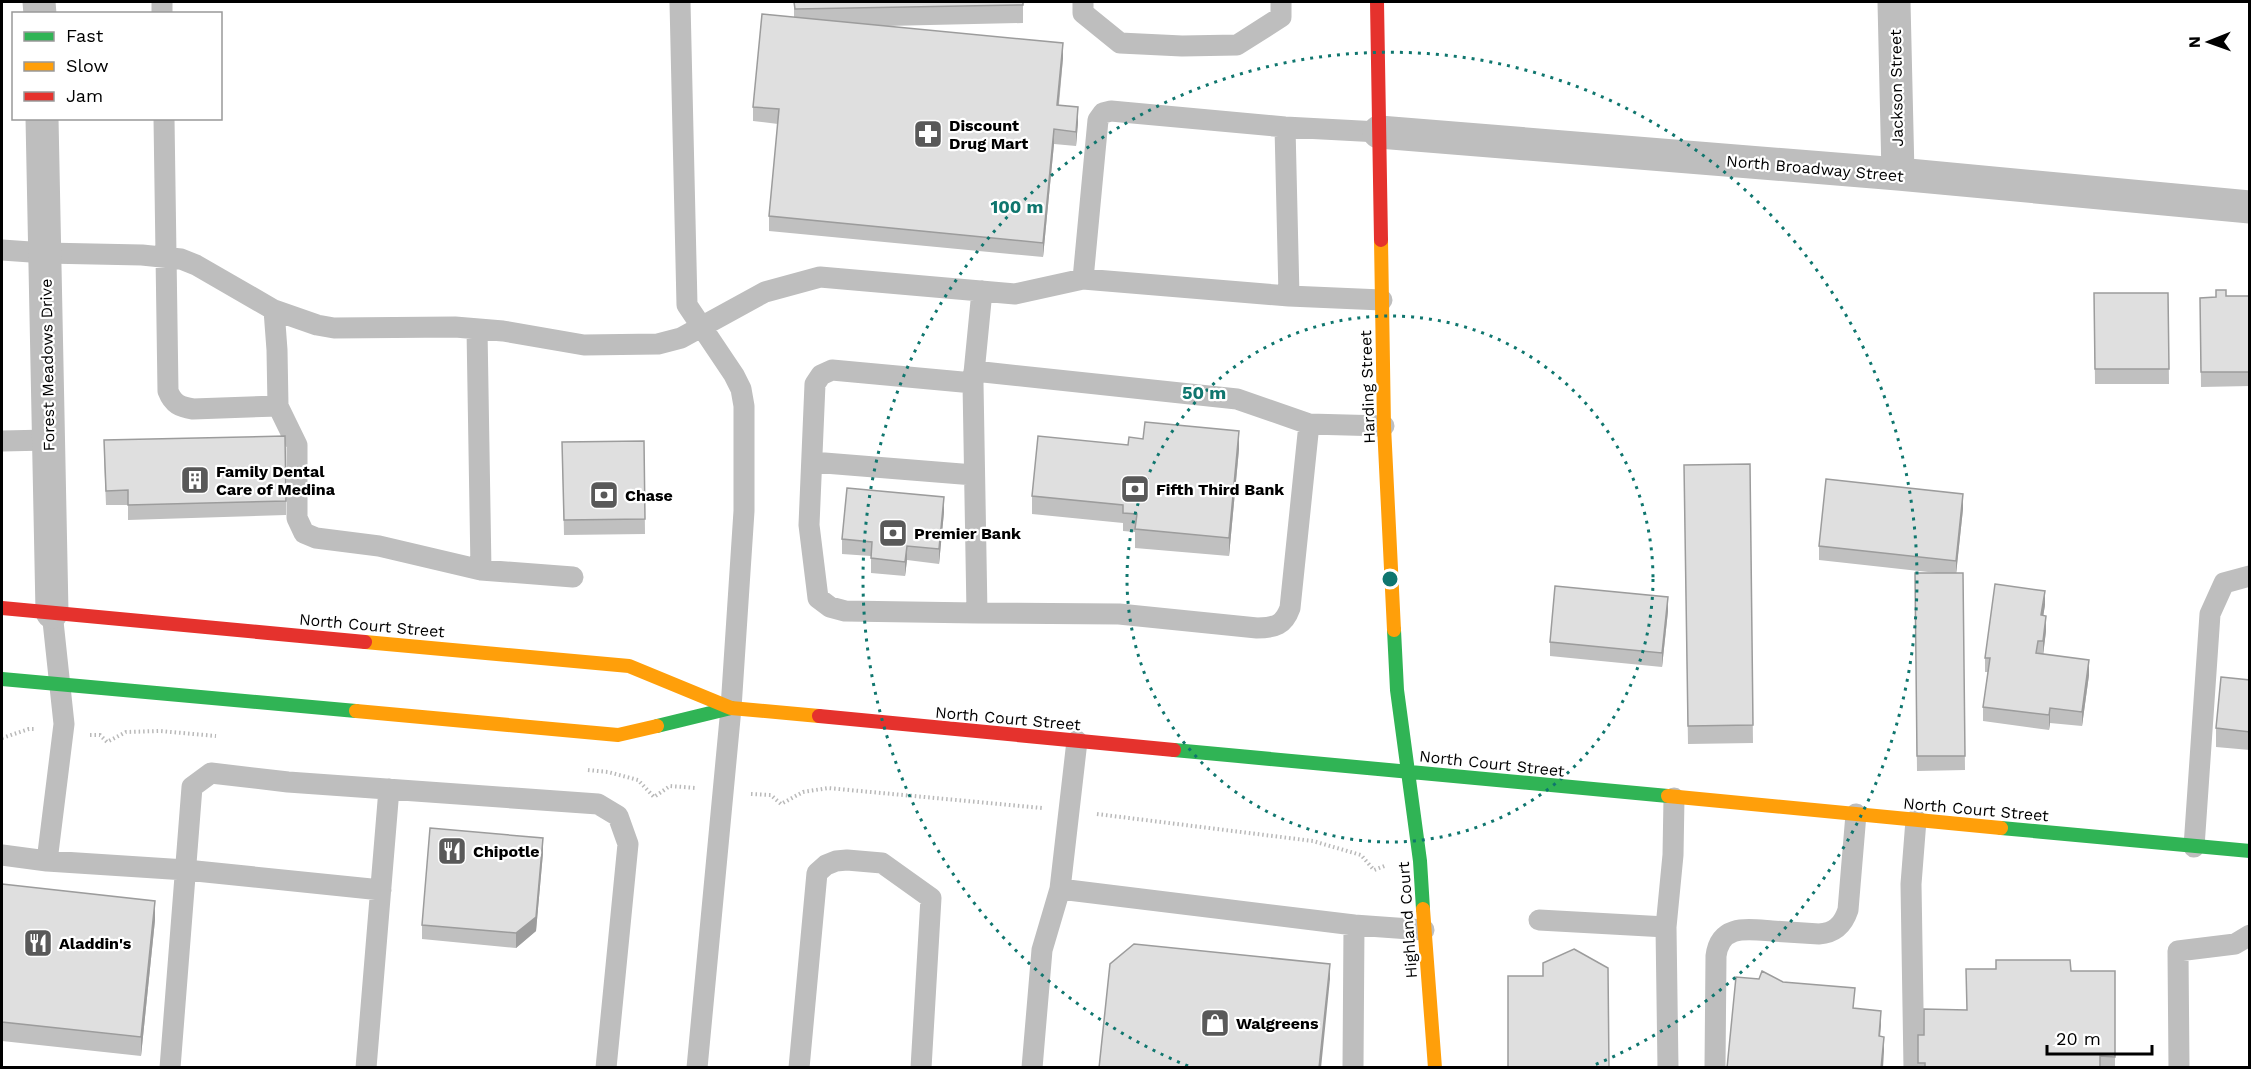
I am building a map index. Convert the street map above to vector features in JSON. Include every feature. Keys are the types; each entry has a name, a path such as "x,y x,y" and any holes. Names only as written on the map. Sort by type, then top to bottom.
{"main road":[{"name":"Harding Street","path":"1377,2 1384,426 1397,690 1406,771"},
{"name":"North Court Street","path":"2,608 629,666 731,708 2250,851"},
{"name":"North Court Street","path":"2,679 618,735 731,708"},
{"name":"Highland Court","path":"1406,771 1420,861 1435,1068"}],"street":[{"name":"Jackson Street","path":"1894,2 1898,174"},
{"name":"Forest Meadows Drive","path":"42,120 52,612"},
{"name":"North Broadway Street","path":"1379,132 1898,174 2250,207"}],"lane":[{"path":"680,2 687,305 734,375 741,389 744,406 744,511 731,708 697,1068"},
{"path":"1083,2 1083,13 1120,43 1182,46 1237,45 1281,17 1281,2"},
{"path":"1083,279 1098,120 1103,113 1112,111 1285,127 1379,132"},
{"path":"164,120 168,392 172,401 182,408 278,405"},
{"path":"1285,127 1289,296"},
{"path":"2,250 45,254 141,255 181,260 195,265 274,310 316,325 334,328 477,329 584,345 658,344 681,338 765,292 820,277 1015,294 1083,279 1289,296 1382,300"},
{"path":"977,613 974,377 982,291"},
{"path":"274,310 278,405 297,445 297,518 304,533 316,537 379,546 481,570 573,577"},
{"path":"477,329 481,570"},
{"path":"1309,424 1290,608 1287,617 1280,625 1257,628 1119,614 845,611 831,607 818,598 809,525 816,384 821,375 832,370 974,377 1237,399 1309,424 1384,426"},
{"path":"2,441 48,440"},
{"path":"812,462 974,475"},
{"path":"2194,847 2210,614 2224,583 2250,576"},
{"path":"47,861 63,732 52,612"},
{"path":"1032,1068 1042,950 1060,888 1077,741"},
{"path":"170,1068 192,787 211,773 288,782 598,804 618,816 628,844 606,1068"},
{"path":"366,1068 389,789"},
{"path":"1668,1068 1666,927 1673,855 1674,798"},
{"path":"1715,1068 1716,956 1720,942 1730,933 1743,929 1819,934 1831,932 1842,924 1848,910 1856,814"},
{"path":"1914,1068 1911,884 1916,820"},
{"path":"2,855 47,861 186,870 381,890"},
{"path":"799,1068 817,873 826,865 847,860 882,863 931,898 921,1068"},
{"path":"1060,888 1354,924 1424,930"},
{"path":"1539,920 1666,927"},
{"path":"1353,1068 1354,924"},
{"path":"2179,1068 2178,951 2235,944 2250,935"}],"path":[{"path":"2,738 29,729"},
{"path":"107,742 126,732 160,731 219,736"},
{"path":"586,770 608,772 638,780 654,797 670,786 771,795 781,804 803,792 828,788 1069,811 1313,841 1361,855 1374,870 1386,865 1420,861"}],"building":[{"path":"794,2 1023,2 1023,5 795,9"},
{"name":"Discount Drug Mart","path":"762,14 1063,43 1057,105 1078,107 1076,132 1054,129 1043,243 769,216 779,109 753,107"},
{"path":"2216,290 2226,290 2226,296 2250,296 2250,372 2201,372 2200,298 2216,297"},
{"path":"2094,293 2168,293 2169,369 2095,369"},
{"name":"Fifth Third Bank","path":"1145,422 1239,431 1229,538 1135,529 1137,514 1123,513 1123,505 1032,496 1038,436 1128,445 1129,437 1143,439"},
{"name":"Family Dental Care of Medina","path":"285,436 286,501 128,505 128,490 106,491 104,440"},
{"name":"Chase","path":"644,441 645,519 564,520 562,442"},
{"path":"1750,464 1753,725 1688,726 1684,465"},
{"path":"1826,479 1963,494 1956,561 1819,546"},
{"name":"Premier Bank","path":"847,488 944,497 939,549 907,546 905,562 871,558 872,542 842,539"},
{"path":"1915,573 1963,573 1965,756 1917,756"},
{"path":"1995,584 2045,591 2041,615 2046,616 2043,641 2038,641 2036,653 2089,660 2082,712 2050,708 2049,715 1983,707 1990,658 1985,658"},
{"path":"1555,586 1668,597 1662,653 1550,642"},
{"path":"2221,677 2250,680 2250,732 2216,728"},
{"path":"430,828 543,838 536,917 516,933 422,925"},
{"path":"2,884 155,901 141,1037 2,1022"},
{"name":"Walgreens","path":"1134,944 1330,964 1319,1068 1099,1068 1110,964"},
{"path":"1574,949 1608,968 1609,1068 1508,1068 1508,976 1543,976 1543,963"},
{"path":"1996,960 2070,960 2071,971 2115,971 2115,1057 2100,1056 2100,1068 1925,1068 1925,1063 1918,1063 1918,1035 1924,1035 1924,1009 1967,1010 1966,969 1996,969"},
{"path":"1762,971 1783,982 1855,988 1853,1008 1881,1011 1879,1036 1884,1037 1881,1068 1727,1068 1736,977 1759,979"}],"traffic: fast":[{"path":"1394,630 1397,690 1420,861 1423,909"},
{"path":"2,679 356,711"},
{"path":"657,726 731,708"},
{"path":"1174,750 1668,796"},
{"path":"2001,828 2250,851"}],"traffic: slow":[{"path":"1381,240 1384,426 1394,630"},
{"path":"365,642 629,666 731,708 819,716"},
{"path":"356,711 618,735 657,726"},
{"path":"1668,796 2001,828"},
{"path":"1423,909 1435,1068"}],"traffic: jam":[{"path":"1377,2 1381,240"},
{"path":"2,608 365,642"},
{"path":"819,716 1174,750"}],"place":[{"name":"Discount Drug Mart","path":"928,134"},
{"name":"Family Dental Care of Medina","path":"195,480"},
{"name":"Fifth Third Bank","path":"1135,489"},
{"name":"Chase","path":"604,495"},
{"name":"Premier Bank","path":"893,533"},
{"name":"Chipotle","path":"452,851"},
{"name":"Aladdin's","path":"38,943"},
{"name":"Walgreens","path":"1215,1023"}]}
